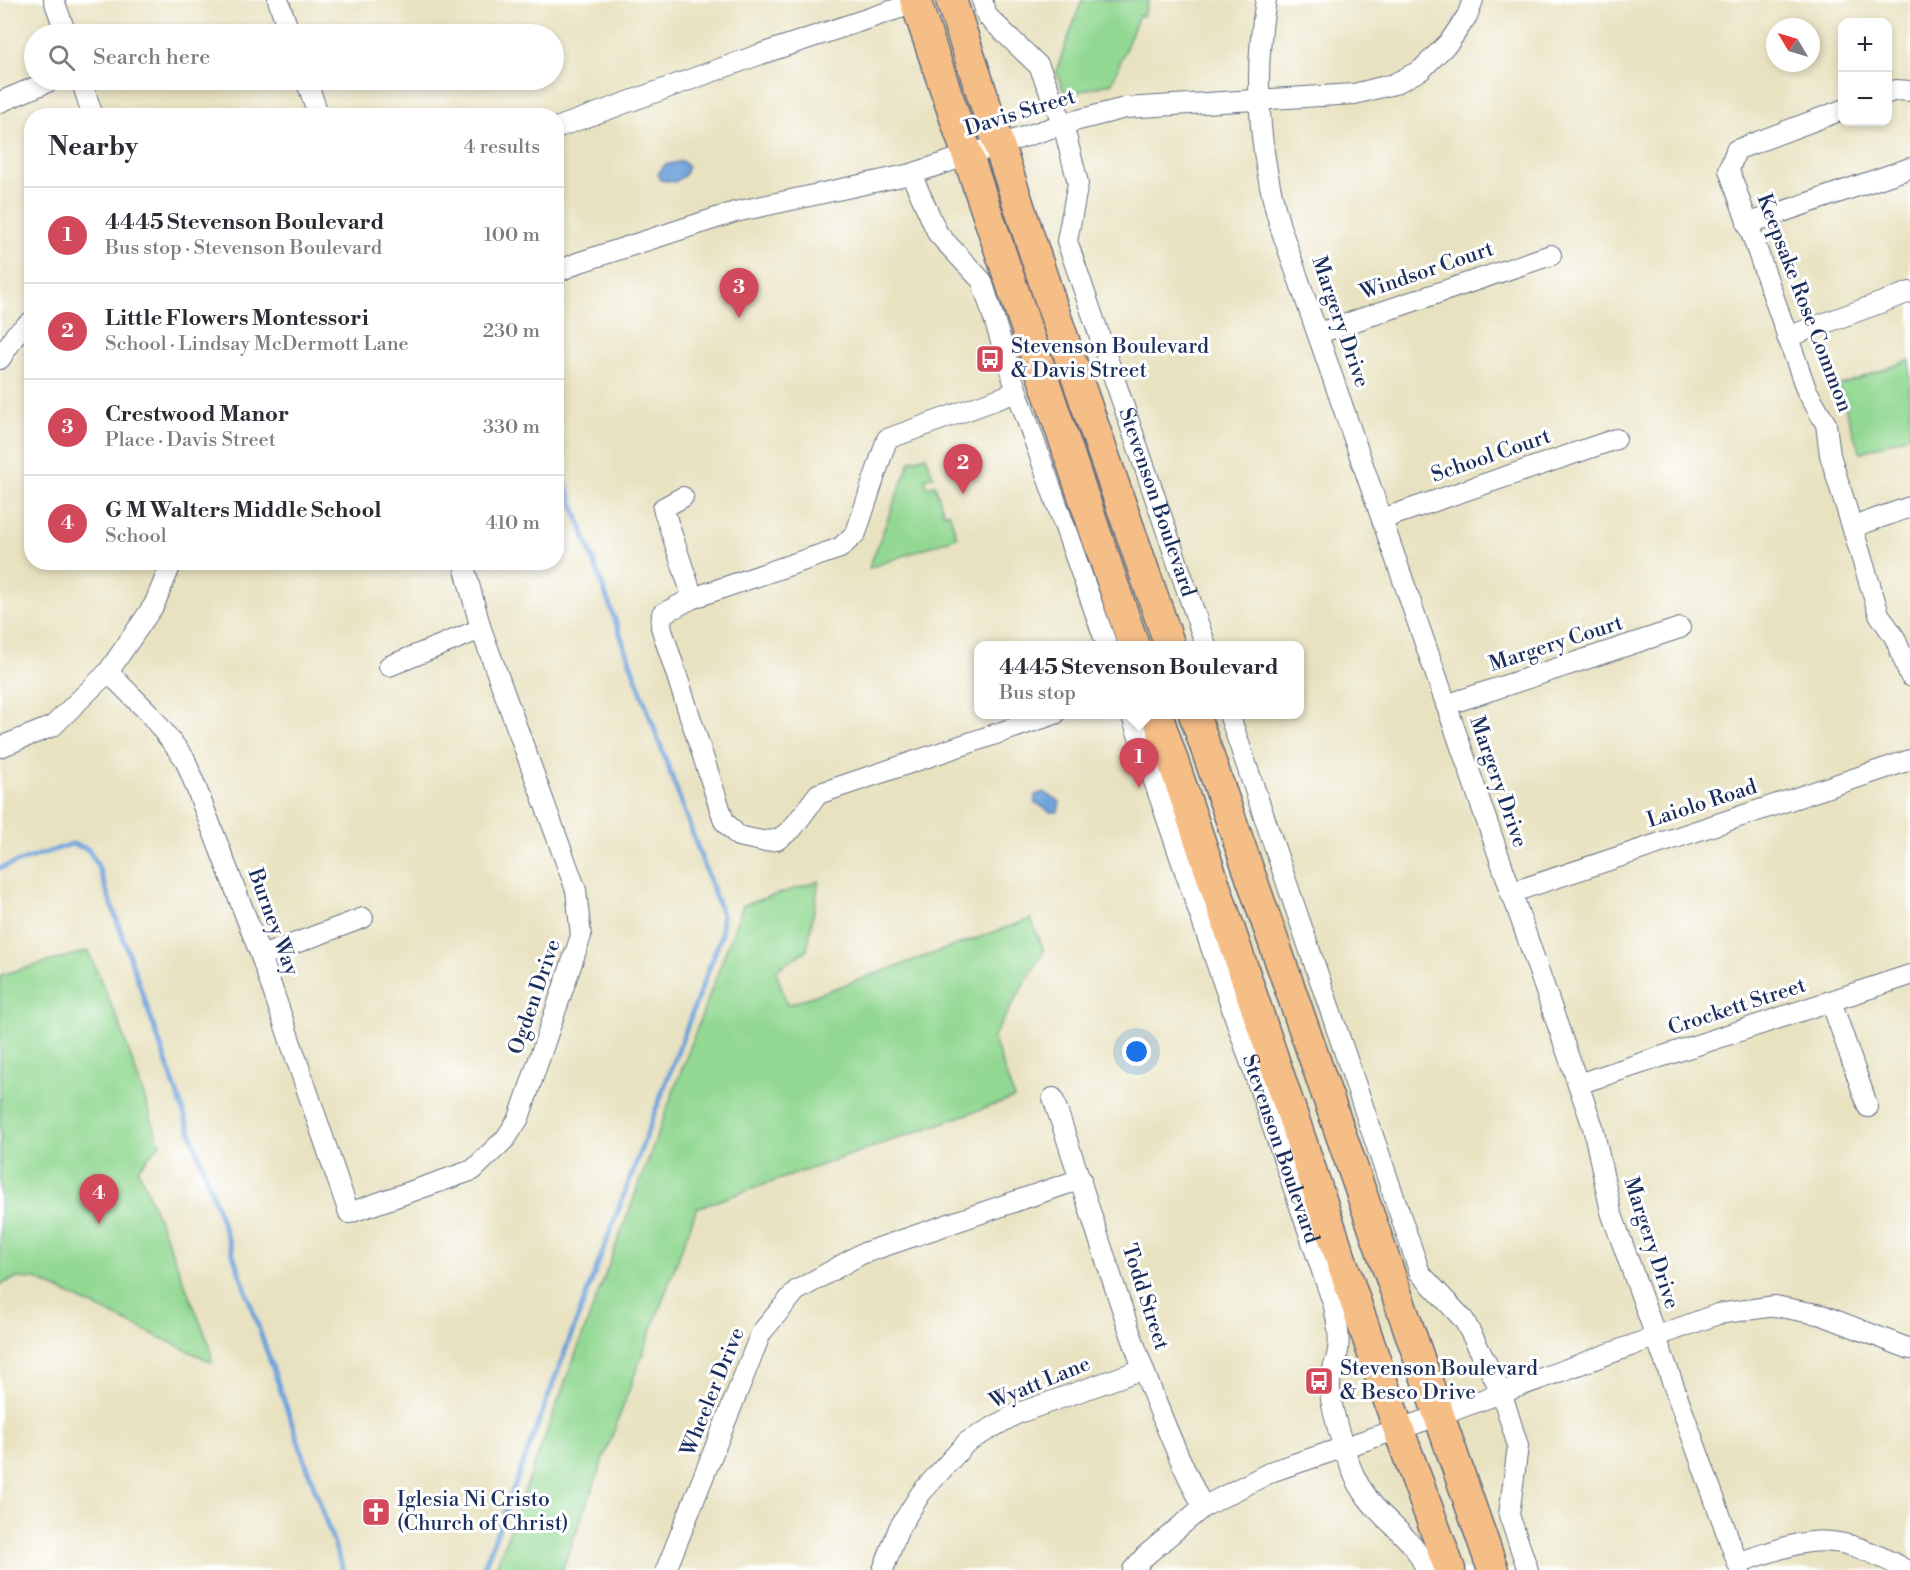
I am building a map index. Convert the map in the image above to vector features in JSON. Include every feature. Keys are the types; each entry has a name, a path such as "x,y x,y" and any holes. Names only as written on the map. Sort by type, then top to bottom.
{"main road":[{"name":"Stevenson Boulevard","path":"951,0 1169,641"},
{"path":"915,1 1133,641"},
{"name":"Stevenson Boulevard","path":"1159,719 1398,1428 1449,1570"},
{"path":"1196,719 1493,1570"}],"street":[{"path":"54,0 62,24"},
{"path":"278,0 286,24"},
{"name":"Stevenson Boulevard","path":"982,0 987,16 1039,66 1063,124 1078,183 1067,241 1205,641"},
{"name":"Margery Drive","path":"1266,0 1261,27 1259,102 1272,198 1510,893 1593,1127 1611,1212 1739,1567"},
{"name":"Davis Street","path":"564,269 735,212 911,174 1063,124 1125,108 1259,102 1354,94 1394,84 1421,70 1450,41 1467,16 1473,0"},
{"path":"564,125 915,1"},
{"path":"0,102 28,90"},
{"path":"84,90 90,108"},
{"path":"310,90 316,108"},
{"path":"1892,91 1910,91"},
{"name":"Keepsake Rose Common","path":"1838,112 1736,150 1729,170 1806,389 1826,424 1830,455 1879,614 1903,635 1910,676"},
{"path":"1747,224 1910,168"},
{"path":"911,174 938,234 982,281 1017,392 1106,641"},
{"name":"Windsor Court","path":"1319,333 1551,255"},
{"path":"1787,337 1910,292"},
{"path":"0,360 16,334 24,328"},
{"path":"1017,392 887,438 856,533 840,548 693,598 662,614 661,627 724,821 738,836 762,841 777,840 792,829 818,794 1040,719"},
{"name":"School Court","path":"1382,519 1616,439"},
{"path":"683,497 663,508 693,598"},
{"path":"1853,527 1910,507"},
{"path":"0,747 53,726 108,672 154,605 169,570"},
{"name":"Ogden Drive","path":"349,1213 473,1170 506,1138 519,1118 581,936 576,890 481,629 465,570"},
{"name":"Margery Court","path":"1446,705 1680,628"},
{"path":"388,666 481,629"},
{"name":"Burney Way","path":"108,672 149,713 185,759 261,956 349,1213"},
{"name":"Stevenson Boulevard","path":"1133,719 1334,1306 1339,1336 1330,1382 1331,1405 1360,1487 1378,1512 1405,1535 1426,1570"},
{"path":"1231,719 1420,1273 1464,1320 1501,1391 1518,1446 1509,1515 1528,1570"},
{"name":"Laiolo Road","path":"1510,893 1910,760"},
{"path":"261,956 363,918"},
{"name":"Crockett Street","path":"1578,1084 1910,975"},
{"path":"1831,1001 1868,1107"},
{"name":"Todd Street","path":"1053,1098 1143,1369 1176,1454 1203,1507"},
{"name":"Wheeler Drive","path":"666,1570 761,1333 796,1291 861,1254 1081,1179"},
{"path":"1133,1570 1145,1556 1203,1507 1273,1471 1438,1416 1501,1391 1718,1314 1775,1306 1821,1315 1910,1349"},
{"name":"Wyatt Lane","path":"884,1570 899,1528 921,1493 967,1442 1016,1414 1143,1369"},
{"path":"1739,1567 1794,1543 1822,1541 1846,1543 1868,1550 1906,1570"}],"green space":[{"path":"1082,0 1149,0 1143,16 1139,15 1112,83 1073,93 1064,92 1056,71"},
{"path":"1910,360 1910,435 1860,453 1838,386"},
{"path":"926,456 933,476 925,479 927,487 935,485 944,514 949,512 957,537 869,568 910,461"},
{"path":"819,881 807,950 776,970 787,1005 1031,919 1044,951 993,1037 1014,1098 697,1208 562,1570 495,1570 743,905"},
{"path":"88,951 120,1025 160,1144 138,1169 210,1346 212,1362 36,1279 16,1278 0,1285 0,975"}],"water":[{"path":"682,161 688,166 685,175 675,182 660,180 658,174 665,165"},
{"path":"1044,792 1060,802 1058,812 1050,812 1035,802 1035,795"}],"waterway":[{"path":"483,1570 721,936 722,915 564,480"},
{"path":"0,868 72,844 88,849 98,866 343,1570"}],"place":[{"name":"Crestwood Manor","path":"739,318"},
{"name":"Stevenson Boulevard & Davis Street","path":"990,359"},
{"name":"Little Flowers Montessori","path":"963,494"},
{"name":"4445 Stevenson Boulevard","path":"1139,788"},
{"name":"G M Walters Middle School","path":"99,1224"},
{"name":"Stevenson Boulevard & Besco Drive","path":"1319,1381"},
{"name":"Iglesia Ni Cristo (Church of Christ)","path":"376,1512"}]}
